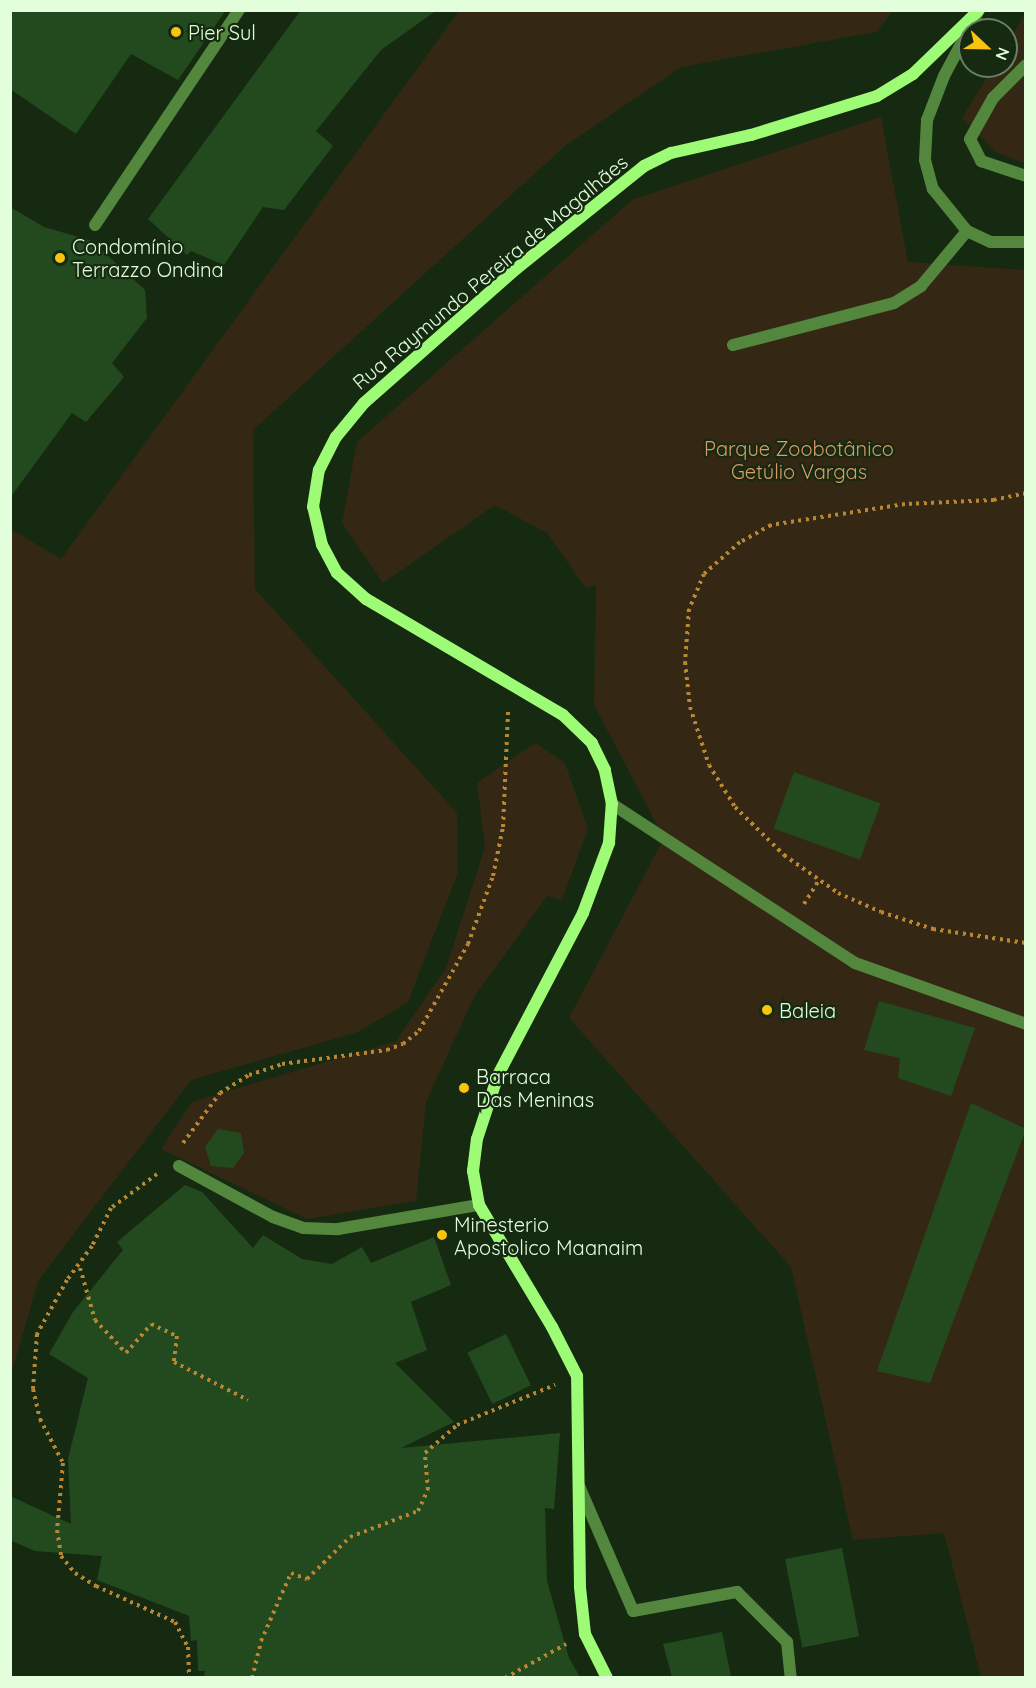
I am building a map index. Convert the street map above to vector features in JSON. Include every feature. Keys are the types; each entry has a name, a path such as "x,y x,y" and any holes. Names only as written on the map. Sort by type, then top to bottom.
{"street":[{"path":"95,225 239,10"},
{"path":"979,10 944,76 927,120 925,160 933,189 968,231 991,242 1026,242"},
{"name":"Rua Raymundo Pereira de Magalhães","path":"479,1205 473,1171 477,1139 498,1075 597,879 609,843 612,804 605,770 592,743 563,715 366,599 337,573 322,545 313,507 319,470 336,437 364,403 516,269 644,166 671,153 796,123 877,96 913,74 979,10"},
{"path":"1026,65 993,98 970,139 981,161 1026,176"},
{"path":"733,345 894,303 921,286 968,231"},
{"path":"612,804 855,963 1026,1024"},
{"path":"179,1166 273,1217 303,1228 338,1229 479,1205 552,1327 577,1376 578,1485 585,1634 607,1677"},
{"path":"578,1485 633,1611 737,1592 787,1642 791,1677"}],"path":[{"path":"1026,493 994,500 905,504 771,525 740,542 704,574 689,609 686,662 690,707 709,765 735,807 784,855 838,893 881,912 933,929 1026,943"},
{"path":"164,1170 220,1093 249,1075 282,1064 387,1050 403,1044 419,1031 468,944 493,876 503,827 509,683"},
{"path":"179,1166 164,1170 145,1180 111,1208 37,1334 33,1352 33,1389 40,1419 63,1463 57,1530 61,1556 75,1573 96,1586 175,1622 188,1647 189,1677"},
{"path":"79,1266 95,1320 126,1353 151,1324 177,1336 174,1362 248,1400"},
{"path":"252,1677 261,1641 291,1573 308,1579 350,1537 418,1511 428,1490 425,1453 457,1425 577,1376"},
{"path":"505,1677 585,1634"}],"green space":[{"path":"459,11 893,11 876,32 681,67 565,146 253,430 255,589 457,813 458,872 408,1002 358,1032 191,1080 38,1281 11,1375 11,529 61,559"},
{"path":"1025,14 1025,163 997,153 962,118 987,78 1018,78 1018,26"},
{"name":"Parque Zoobotânico Getúlio Vargas","path":"881,117 908,262 1025,270 1025,1677 981,1677 944,1533 853,1540 791,1267 569,1018 664,838 594,705 596,585 586,588 547,533 495,505 383,583 342,523 357,442 632,200"},
{"path":"535,743 565,763 588,829 562,900 547,896 474,997 426,1102 416,1201 307,1219 161,1149 192,1102 396,1041 446,968 485,847 477,783"}],"building":[{"path":"10,10 226,10 178,80 131,54 76,134 10,89"},
{"path":"301,10 437,10 381,50 316,131 333,146 284,210 263,207 224,265 191,251 187,255 148,219"},
{"path":"10,207 44,227 92,241 145,290 147,318 112,363 124,377 86,422 72,413 10,498"},
{"path":"794,772 880,803 860,860 773,828"},
{"path":"879,1001 975,1028 951,1096 898,1078 900,1058 864,1050"},
{"path":"971,1103 1026,1129 930,1383 877,1371"},
{"path":"218,1129 241,1133 244,1153 233,1168 211,1166 205,1147"},
{"path":"185,1185 202,1192 253,1248 263,1235 302,1259 332,1264 362,1247 371,1263 434,1237 451,1285 411,1302 427,1350 395,1363 454,1422 401,1448 560,1433 554,1509 545,1508 547,1581 569,1658 580,1677 204,1677 205,1671 198,1671 197,1640 191,1641 189,1616 97,1580 102,1556 35,1551 10,1540 10,1496 71,1524 68,1459 88,1378 49,1354 73,1312 123,1250 117,1242"},
{"path":"506,1334 531,1385 492,1404 467,1353"},
{"path":"842,1548 859,1636 802,1647 785,1559"},
{"path":"722,1632 731,1677 672,1677 663,1644"}],"place":[{"name":"Pier Sul","path":"176,32"},
{"name":"Condomínio Terrazzo Ondina","path":"60,258"},
{"name":"Baleia","path":"767,1010"},
{"name":"Barraca Das Meninas","path":"464,1088"},
{"name":"Minesterio Apostolico Maanaim","path":"442,1235"}]}
